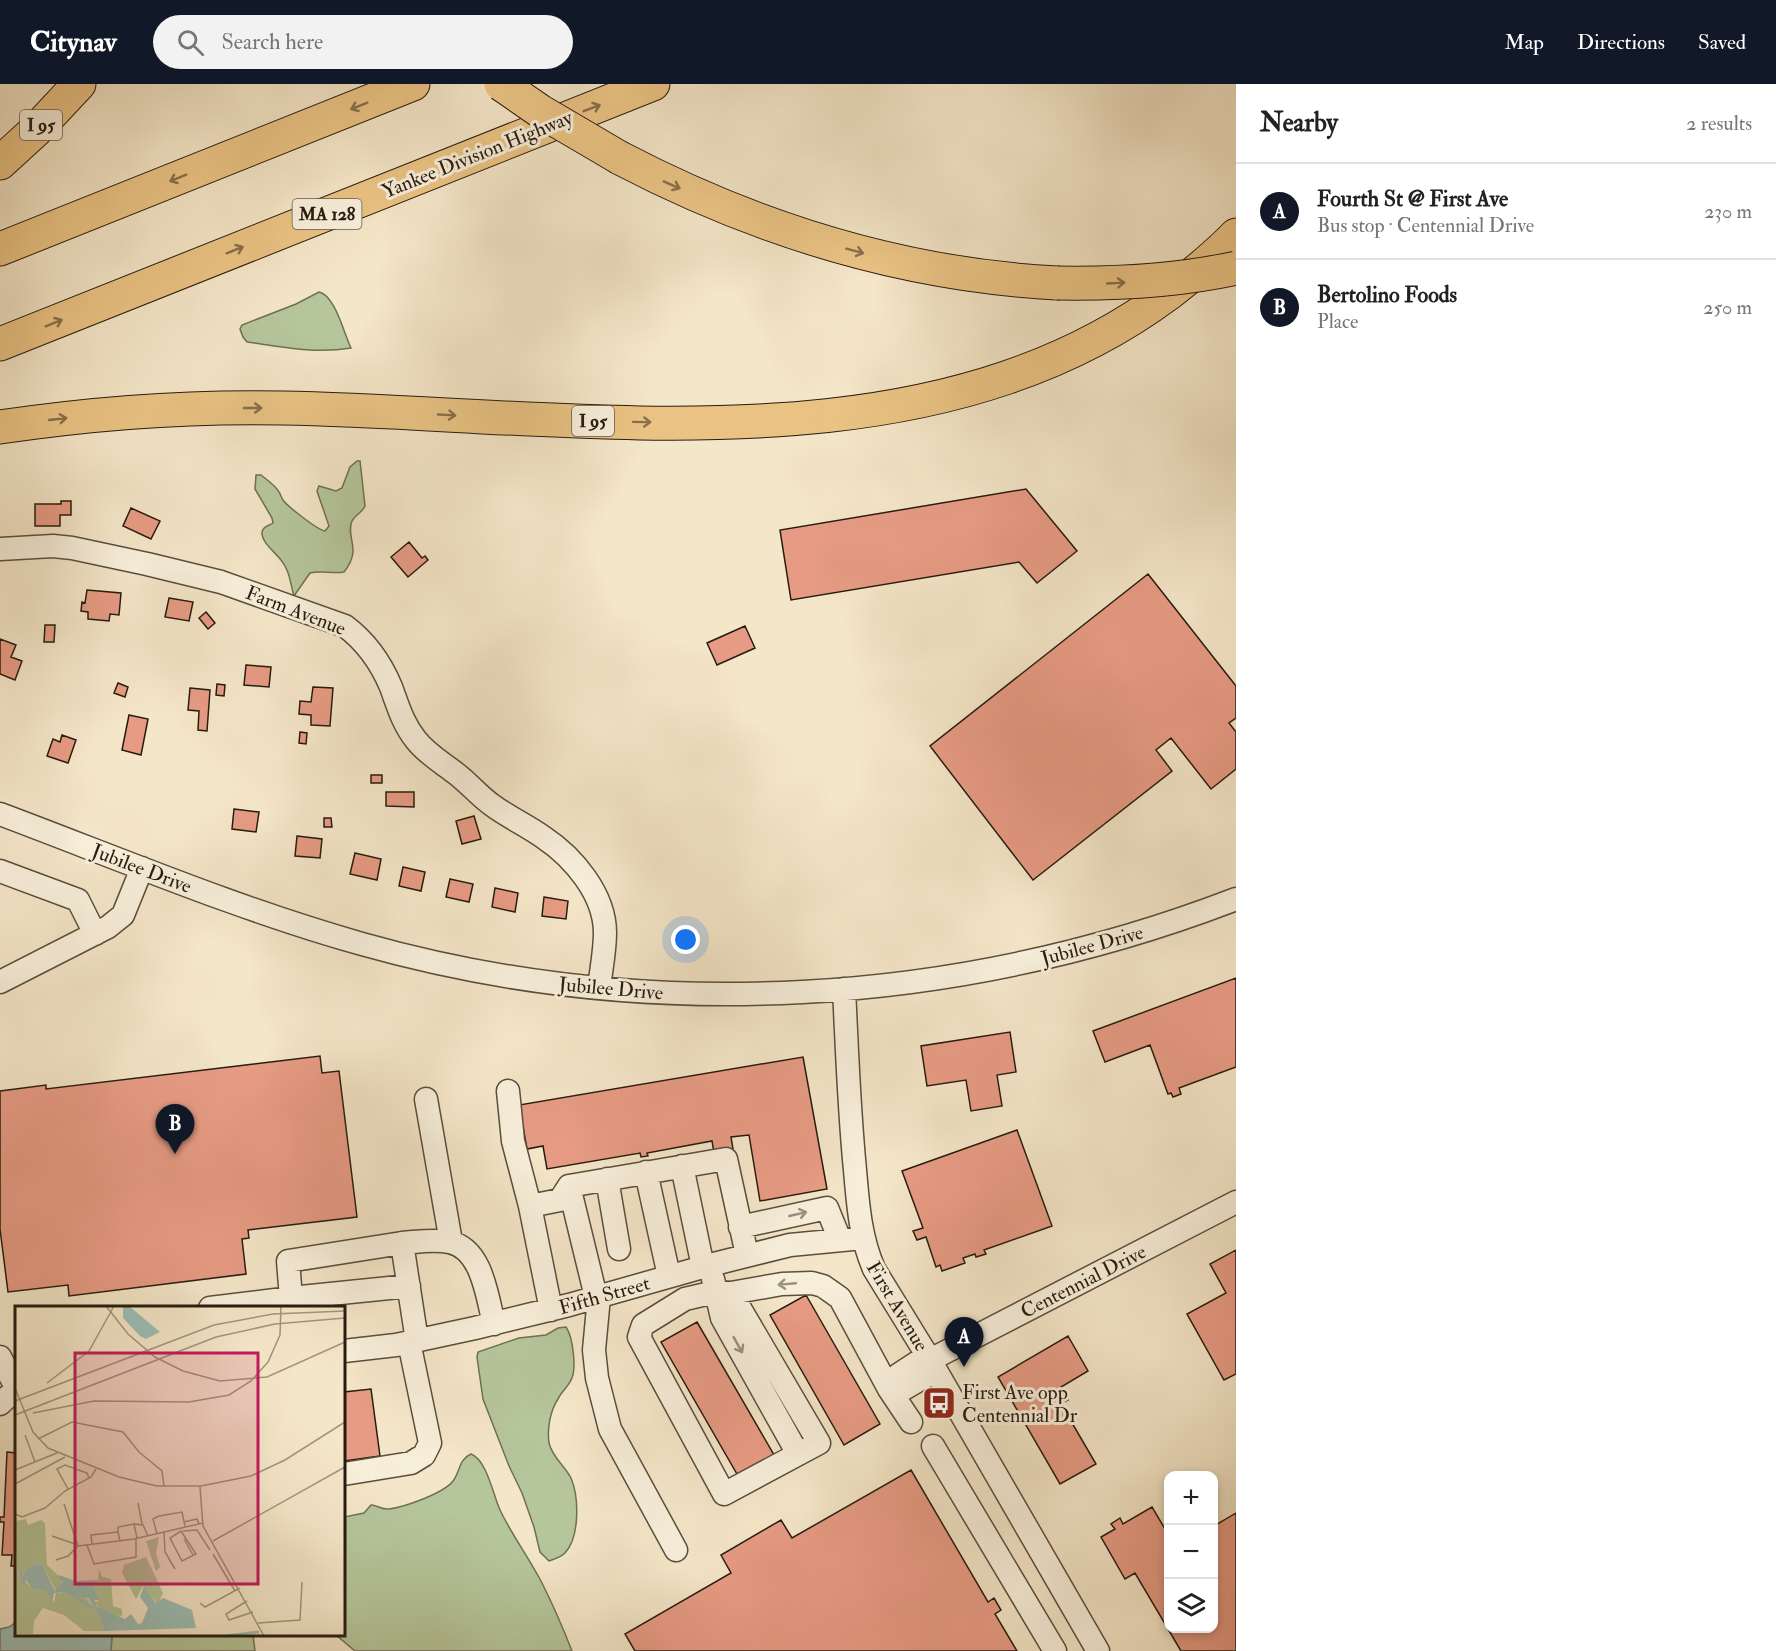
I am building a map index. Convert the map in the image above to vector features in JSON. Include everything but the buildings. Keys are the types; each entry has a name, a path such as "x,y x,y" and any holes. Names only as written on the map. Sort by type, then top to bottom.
{"highway":[{"name":"I 95","path":"0,163 36,130 79,84"},
{"path":"0,249 413,84"},
{"path":"501,84 557,122 656,177 731,210 858,252 938,269 1026,282 1057,284 1096,284 1179,278 1236,268"},
{"name":"Yankee Division Highway","path":"0,344 653,84"},
{"name":"I 95","path":"0,427 126,412 205,408 286,408 666,423 774,419 884,408 937,398 984,385 1039,367 1068,354 1136,316 1191,276 1236,235"}],"street":[{"name":"Farm Avenue","path":"0,549 63,547 147,564 221,582 345,626 358,636 379,664 390,685 402,720 433,758 454,772 490,804 544,837 567,858 590,885 598,902 605,932 599,988"},
{"name":"Jubilee Drive","path":"0,814 295,925 365,945 494,975 599,988 708,994 777,993 929,980 1023,963 1123,937 1192,916 1236,899"},
{"path":"0,982 95,934 123,915 142,868"},
{"path":"0,871 78,900 95,934"},
{"name":"First Avenue","path":"844,989 852,1139 859,1216 863,1238 874,1269 931,1362 1098,1651"},
{"path":"508,1091 513,1141 530,1206 551,1310"},
{"path":"426,1099 451,1242"},
{"path":"568,1186 726,1159 747,1255"},
{"path":"682,1166 706,1266 723,1292 819,1443 724,1494 639,1337 643,1325 685,1299 723,1292 782,1284 812,1283 823,1286 840,1298 889,1389 911,1422"},
{"path":"646,1172 669,1276"},
{"path":"607,1179 619,1249"},
{"path":"530,1206 560,1200 568,1186"},
{"path":"568,1186 597,1297 594,1350 597,1378 610,1429 676,1550"},
{"name":"Centennial Drive","path":"889,1389 902,1390 931,1362 1236,1202"},
{"path":"740,1227 827,1208 840,1240"},
{"name":"Fifth Street","path":"345,1351 413,1341 494,1324 790,1245 863,1238"},
{"path":"292,1303 288,1261 402,1243 436,1240 451,1242 462,1247 475,1261 494,1324"},
{"path":"345,1474 411,1463 424,1455 430,1443 413,1341 409,1286 402,1243"},
{"path":"243,1306 292,1303 409,1286"},
{"path":"0,1357 15,1386"},
{"path":"0,1377 15,1387"},
{"path":"0,1404 15,1389"},
{"path":"933,1446 1055,1651"}],"green space":[{"path":"319,292 330,300 334,307 351,348 299,349 247,342 243,337 240,329 242,325 296,304"},
{"path":"360,461 365,506 352,521 350,527 353,550 350,564 344,572 310,573 294,596 286,568 262,536 264,528 273,523 255,489 256,475 261,475 273,485 283,500 297,513 325,531 329,526 317,491 319,486 336,491 342,488 350,467"},
{"path":"566,1327 571,1338 574,1369 570,1383 559,1396 553,1409 548,1438 553,1453 574,1486 577,1517 570,1546 558,1558 549,1561 540,1552 522,1493 483,1399 477,1357 478,1352 519,1338 546,1335 558,1328"},
{"path":"471,1454 477,1458 485,1470 500,1510 542,1583 572,1651 355,1651 337,1636 345,1636 345,1517 364,1513 371,1505 384,1509 396,1508 433,1495 453,1481 467,1456"},
{"path":"112,1636 253,1636 255,1651 111,1651"}],"water":[{"path":"15,1623 15,1636 112,1636 111,1651 0,1651 0,1629"}],"place":[{"name":"Bertolino Foods","path":"175,1154"},
{"name":"Fourth St @ First Ave","path":"964,1367"},
{"name":"First Ave opp Centennial Dr","path":"939,1403"}]}
